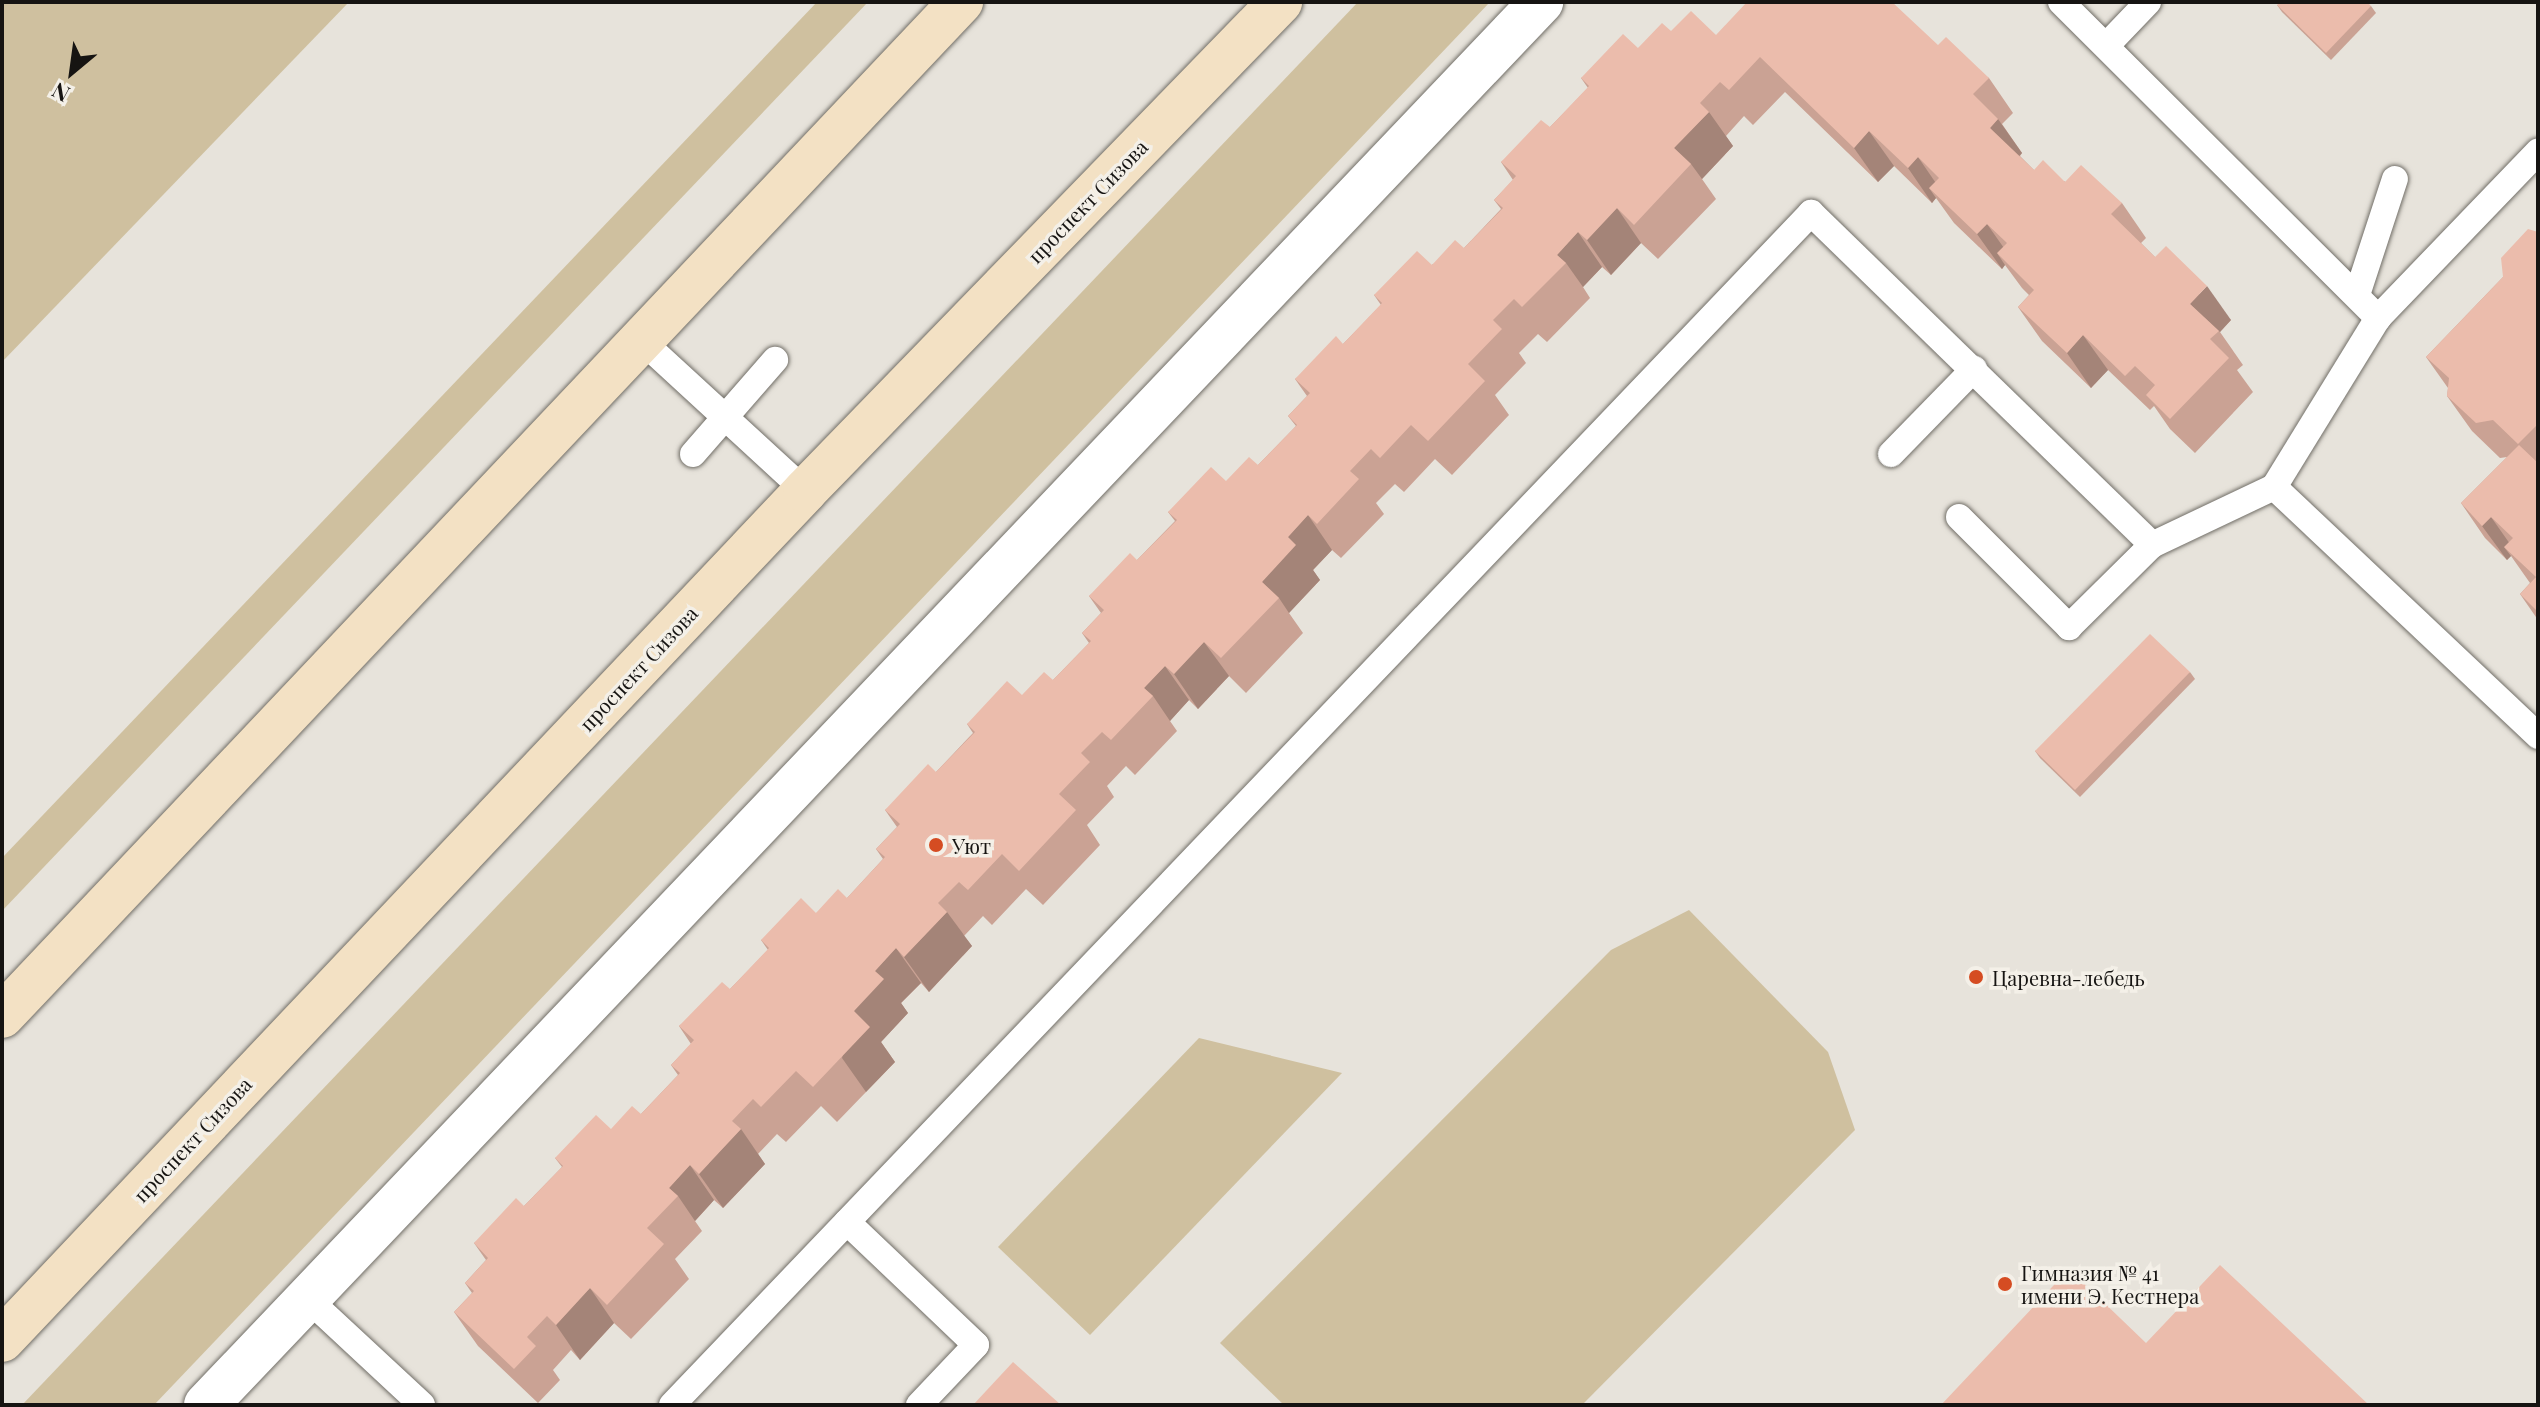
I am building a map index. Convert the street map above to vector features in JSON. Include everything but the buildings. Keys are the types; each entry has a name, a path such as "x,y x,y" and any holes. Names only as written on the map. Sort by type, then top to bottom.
{"main road":[{"path":"2,1016 961,2"},
{"name":"проспект Сизова","path":"2,1340 805,491 1280,2"}],"street":[{"path":"206,1405 1541,2"}],"lane":[{"path":"2061,2 2378,318"},
{"path":"2106,46 2148,2"},
{"path":"1959,517 2069,627 2152,545 2274,487 2378,318 2538,152"},
{"path":"2357,295 2395,179"},
{"path":"672,1405 1811,213 2152,545"},
{"path":"641,340 805,491"},
{"path":"693,454 775,360"},
{"path":"1891,454 1974,369"},
{"path":"2274,487 2538,736"},
{"path":"847,1222 976,1345 919,1405"},
{"path":"307,1298 422,1405"}],"shaded area":[{"path":"2,2 349,2 2,362"},
{"path":"817,2 868,2 2,911 2,858"},
{"path":"1358,2 1490,2 154,1405 22,1405"},
{"path":"1689,910 1828,1052 1855,1130 1582,1405 1284,1405 1220,1343 1611,950"},
{"path":"1199,1038 1342,1073 1090,1335 998,1247"}],"place":[{"name":"Уют","path":"936,845"},
{"name":"Царевна-лебедь","path":"1976,977"},
{"name":"Гимназия № 41 имени Э. Кестнера","path":"2005,1284"}]}
